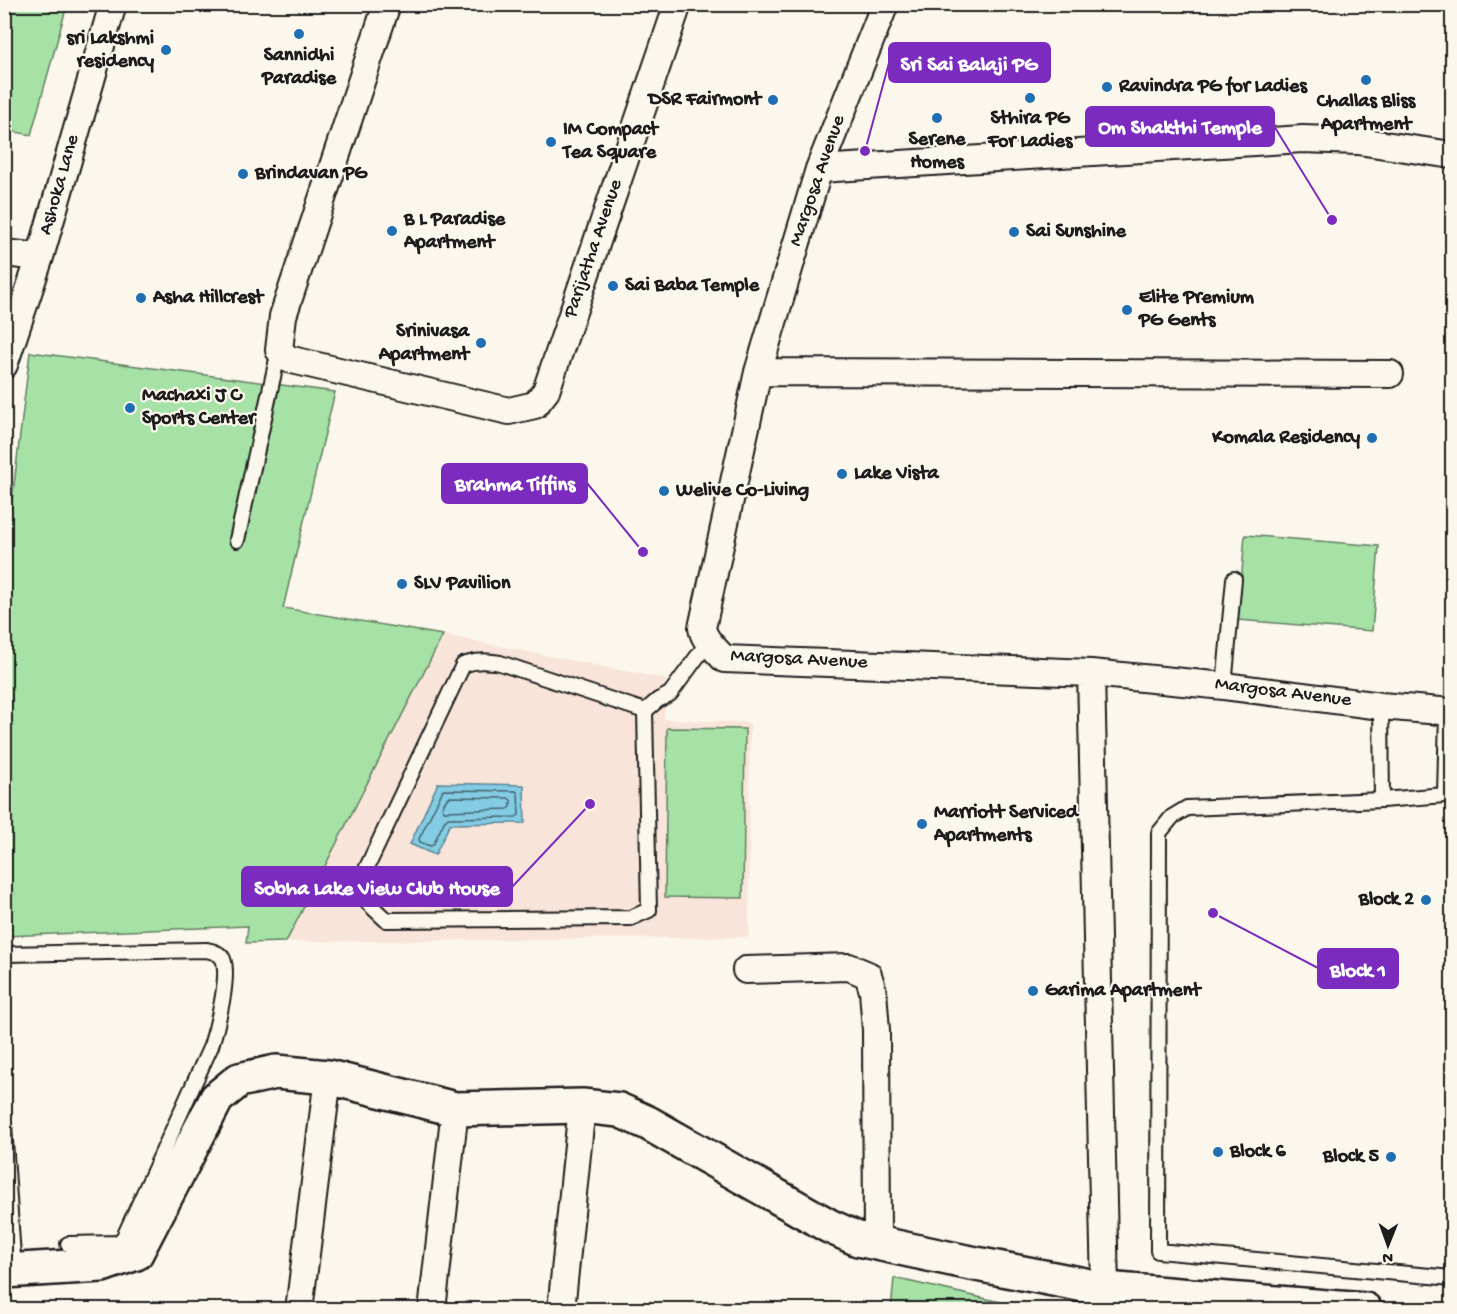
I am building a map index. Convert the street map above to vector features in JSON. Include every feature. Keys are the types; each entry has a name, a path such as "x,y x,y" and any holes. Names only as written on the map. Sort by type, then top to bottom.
{"street":[{"name":"Ashoka Lane","path":"4,365 40,256 113,4"},
{"path":"279,350 283,316 387,4"},
{"name":"Parijatha Avenue","path":"279,350 288,359 509,411 535,405 546,392 678,4"},
{"name":"Margosa Avenue","path":"885,4 819,169 758,372 702,628 708,642 724,658 1090,673 1450,712"},
{"path":"819,169 1303,139 1358,141 1452,155"},
{"path":"4,253 40,256"},
{"path":"758,372 1390,374"},
{"path":"1090,673 1105,1289"},
{"path":"746,970 849,967 868,975 873,991 876,1030 877,1242"},
{"path":"9,1271 102,1254 136,1253 217,1098 239,1080 276,1072 328,1077 455,1109 582,1106 619,1110 648,1122 829,1226 858,1239 1105,1289 1365,1310"},
{"path":"298,1310 328,1077"},
{"path":"561,1310 582,1106"},
{"path":"432,1310 455,1109"}],"lane":[{"path":"237,540 279,350"},
{"path":"1224,686 1234,579"},
{"path":"645,711 670,694 708,642"},
{"path":"472,661 500,663 645,711 650,910 631,918 386,920 367,902 360,882 463,665 472,661"},
{"path":"1381,706 1382,800"},
{"path":"1450,712 1448,795 1187,808 1172,817 1159,833 1158,1251 1452,1278"},
{"path":"4,956 7,954 206,950 218,954 223,959 224,977 219,1019 211,1046 124,1237 102,1254 68,1244"},
{"path":"4,1126 9,1271"}],"shaded area":[{"path":"443,635 666,679 664,719 750,723 749,937 286,942"}],"green space":[{"path":"4,5 67,5 31,135 5,130"},
{"path":"30,352 335,392 283,608 443,635 286,942 246,943 248,926 5,936 4,567"},
{"path":"1245,535 1379,546 1372,631 1238,620"},
{"path":"667,728 745,729 743,898 665,897"},
{"path":"894,1278 1031,1309 891,1309"}],"water":[{"path":"438,783 524,785 525,823 450,824 435,855 410,844"}],"place":[{"name":"Sannidhi Paradise","path":"299,34"},
{"name":"sri Lakshmi residency","path":"166,50"},
{"name":"Challas Bliss Apartment","path":"1366,80"},
{"name":"Ravindra PG for Ladies","path":"1107,87"},
{"name":"Sthira PG For Ladies","path":"1030,98"},
{"name":"DSR Fairmont","path":"773,100"},
{"name":"Serene Homes","path":"937,118"},
{"name":"IM Compact Tea Square","path":"551,142"},
{"name":"Sri Sai Balaji PG","path":"865,151"},
{"name":"Brindavan PG","path":"243,174"},
{"name":"Om Shakthi Temple","path":"1332,220"},
{"name":"B L Paradise Apartment","path":"392,231"},
{"name":"Sai Sunshine","path":"1014,232"},
{"name":"Sai Baba Temple","path":"613,286"},
{"name":"Asha Hillcrest","path":"141,298"},
{"name":"Elite Premium PG Gents","path":"1127,310"},
{"name":"Srinivasa Apartment","path":"481,343"},
{"name":"Machaxi J C Sports Center","path":"130,408"},
{"name":"Komala Residency","path":"1372,438"},
{"name":"Lake Vista","path":"842,474"},
{"name":"Welive Co-Living","path":"664,491"},
{"name":"Brahma Tiffins","path":"643,552"},
{"name":"SLV Pavilion","path":"402,584"},
{"name":"Sobha Lake View Club House","path":"590,804"},
{"name":"Marriott Serviced Apartments","path":"922,824"},
{"name":"Block 2","path":"1426,900"},
{"name":"Block 1","path":"1213,913"},
{"name":"Garima Apartment","path":"1033,991"},
{"name":"Block 6","path":"1218,1152"},
{"name":"Block 5","path":"1391,1157"}]}
